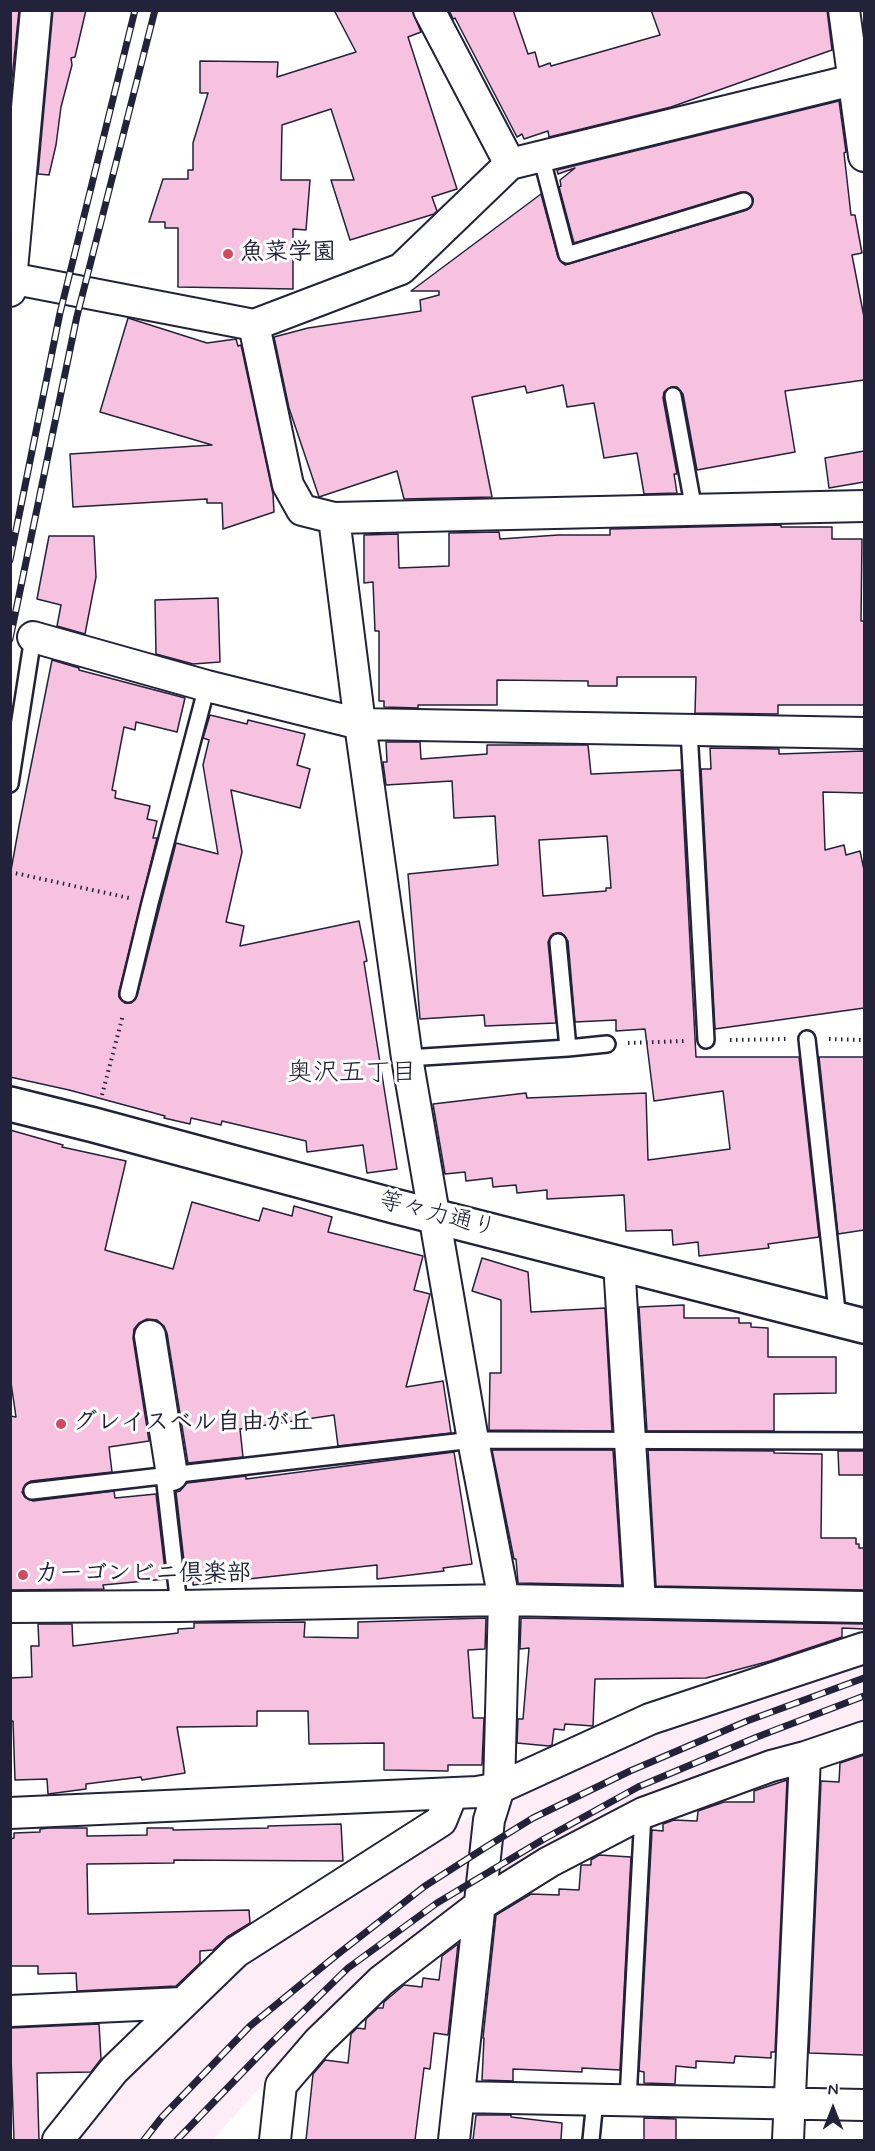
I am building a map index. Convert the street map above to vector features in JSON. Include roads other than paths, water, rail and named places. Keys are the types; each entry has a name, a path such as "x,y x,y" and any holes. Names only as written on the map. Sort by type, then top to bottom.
{"street":[{"path":"36,10 11,283 254,325 401,269 510,164 859,79"},
{"path":"429,10 510,164"},
{"path":"844,10 859,79 864,156"},
{"path":"254,325 288,485 302,510 334,518 864,506"},
{"path":"334,518 360,724 407,1058 473,1440 504,1600 499,1788 489,1820 454,2140"},
{"path":"33,637 207,686 360,724 864,733"},
{"name":"等々力通り","path":"10,1104 394,1206 851,1323"},
{"path":"619,1263 640,1602"},
{"path":"150,1336 168,1475"},
{"path":"10,1607 504,1600 864,1607"},
{"path":"10,1813 452,1794 499,1788 650,1719 864,1648"},
{"path":"275,2140 281,2085 303,2059 381,1981 480,1905 549,1862 643,1813 771,1766 864,1737"},
{"path":"788,2140 805,1757"},
{"path":"58,2140 114,2070 236,1952 441,1821 452,1794"},
{"path":"10,2011 182,2003"},
{"path":"459,2097 864,2105"}],"lane":[{"path":"541,156 567,255 744,201"},
{"path":"673,396 694,510"},
{"path":"10,784 33,637"},
{"path":"128,994 207,686"},
{"path":"688,730 706,1040"},
{"path":"558,942 568,1048"},
{"path":"807,1039 851,1323"},
{"path":"407,1058 606,1044"},
{"path":"33,1491 473,1440 864,1442"},
{"path":"168,1475 180,1606"},
{"path":"628,2100 643,1813"},
{"path":"591,2140 595,2100"}],"railway":[{"path":"10,560 60,313 135,10"},
{"path":"10,639 77,316 155,10"},
{"path":"144,2140 162,2117 250,2026 425,1886 533,1818 630,1771 747,1721 864,1678"},
{"path":"177,2140 348,1968 437,1903 544,1839 638,1787 757,1737 864,1696"}],"place":[{"name":"魚菜学園","path":"228,254"},
{"name":"グレイスベル自由が丘","path":"61,1424"},
{"name":"カーゴンビニ倶楽部","path":"23,1575"}],"district":[{"name":"奥沢五丁目","path":"352,1075"}]}
